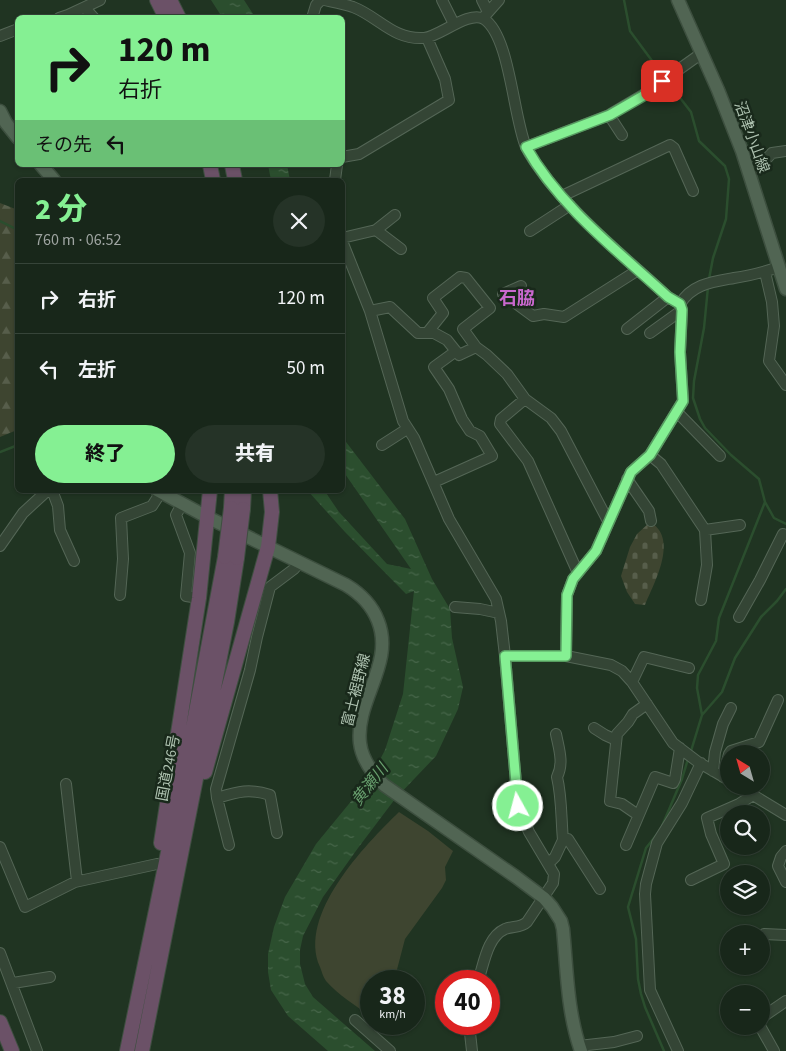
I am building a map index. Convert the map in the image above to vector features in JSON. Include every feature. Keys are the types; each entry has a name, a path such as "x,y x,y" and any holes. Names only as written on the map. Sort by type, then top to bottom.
{"highway":[{"path":"157,0 164,15"},
{"path":"170,0 178,15"},
{"path":"148,952 152,893 199,598 210,493"},
{"name":"国道246号","path":"233,493 237,509"},
{"name":"国道246号","path":"142,1051 226,622 237,509 243,493"},
{"path":"184,837 192,818 268,547 272,512 270,493"},
{"name":"国道246号","path":"127,1051 231,558"},
{"path":"0,1022 12,1051"}],"main road":[{"name":"沼津小山線","path":"678,0 742,151 781,264 786,289"},
{"path":"0,111 15,134"},
{"path":"43,167 52,178"},
{"name":"富士裾野線","path":"163,493 355,590 368,602 375,612 381,629 383,646 380,667 365,706 361,724 360,742 365,761 372,773 384,785 516,877 544,898 552,907 561,921 563,929 571,1013 580,1048"}],"street":[{"path":"68,15 100,0"},
{"path":"313,15 316,5 322,0 354,8 397,34 412,38 426,38 454,24 485,15 499,0"},
{"path":"442,0 454,24"},
{"path":"482,0 485,15 496,34 503,52 512,84 517,119 526,147 537,166 570,205 638,270 681,307"},
{"path":"85,8 91,15"},
{"path":"0,36 15,30"},
{"path":"345,156 359,154 449,100 445,80 426,38"},
{"path":"526,147 610,115 643,96 702,53"},
{"path":"610,115 622,136"},
{"path":"562,196 670,145 674,148 693,191"},
{"path":"749,172 758,169 772,153 786,151"},
{"path":"530,231 570,205"},
{"path":"345,238 376,230 395,215"},
{"path":"376,230 401,249"},
{"path":"345,247 370,310 403,421 414,438 449,519 496,599 505,656 518,806 529,832 554,874 553,883 528,922 523,926 508,928 495,936 482,970"},
{"path":"650,333 681,307 690,292 706,283 765,272 781,264"},
{"path":"521,286 503,294 533,316 544,314 564,317 638,270"},
{"path":"765,272 772,302 774,326 768,361 786,385"},
{"path":"427,333 443,313 433,298 460,277 466,278 490,308 463,329 476,348 487,355 507,374 525,399 551,418 562,431 608,520"},
{"path":"627,329 668,297"},
{"path":"370,310 390,307 418,332 434,333 447,340 459,355 476,348"},
{"path":"566,656 567,595 573,579 596,551 604,535 608,520 631,472 650,455 683,401 680,352 681,307"},
{"path":"434,482 492,456 480,436 470,431 462,419 449,389 434,367 456,351"},
{"path":"525,399 501,419 500,424 528,461 578,573"},
{"path":"677,412 720,456"},
{"path":"382,445 407,429"},
{"path":"650,455 661,464 705,530 707,566 701,600"},
{"path":"627,479 649,510 651,521"},
{"path":"0,546 24,513 45,493"},
{"path":"53,493 58,506 60,530 74,562"},
{"path":"120,594 122,559 121,518 152,506 158,493"},
{"path":"182,504 176,515 190,553 186,596 199,598"},
{"path":"705,530 740,525"},
{"path":"739,617 784,534 786,535"},
{"path":"229,845 216,789 250,670 270,587 299,563"},
{"path":"455,607 499,613"},
{"path":"505,656 566,656 611,665 622,671 632,682 673,743 720,775"},
{"path":"632,682 644,657 689,668"},
{"path":"748,745 759,742 778,700"},
{"path":"638,815 622,804 610,802 617,734 628,722 632,714 647,704"},
{"path":"713,771 723,724 731,708"},
{"path":"594,728 616,740"},
{"path":"549,863 555,857 563,840 560,804 562,795 557,777 562,769 562,762 556,734"},
{"path":"626,844 655,777 673,783 678,771 682,750"},
{"path":"678,1051 650,990 645,894 657,843 674,817 698,761"},
{"path":"66,784 77,882"},
{"path":"217,798 242,790 262,792 270,795 277,832"},
{"path":"691,880 724,864 711,834 707,818 739,804 753,795 786,815"},
{"path":"563,840 568,839 600,889"},
{"path":"0,847 25,907 77,882 157,864"},
{"path":"786,852 781,857 778,866 786,882"},
{"path":"770,934 786,935"},
{"path":"0,953 13,983 37,1051"},
{"path":"13,983 50,977"},
{"path":"770,1012 786,1001"},
{"path":"355,1020 390,1051"},
{"path":"470,1035 472,1051"},
{"path":"765,1035 774,1051"},
{"path":"580,1048 637,1036"}],"green space":[{"path":"0,203 15,209 15,431 0,437"},
{"path":"649,523 652,523 660,531 664,551 658,574 645,605 635,604 627,592 621,576 630,547 637,534"},
{"path":"399,812 428,831 453,851 445,867 446,880 405,939 397,970 360,970 360,1009 342,996 325,979 315,947 318,925 326,904 338,882 369,843"}],"water":[{"path":"211,0 244,0 254,15 221,15"},
{"path":"268,167 287,167 290,178 271,178"},
{"name":"黄瀬川","path":"345,441 405,519 432,579 450,609 452,638 463,687 458,709 436,756 395,799 358,848 323,897 303,936 300,964 305,984 313,997 375,1051 328,1051 288,1016 271,990 268,954 274,927 285,897 316,844 371,777 385,750 403,694 414,591 406,594 310,493 326,493 339,512 387,564 411,569 345,474"}],"waterway":[{"path":"624,0 630,31 664,77"},
{"path":"667,81 691,112 699,141 725,166 729,179 726,219 713,258 709,279"},
{"path":"0,221 15,228"},
{"path":"691,751 702,715 697,688 698,675 716,641 719,618 765,502 759,479 731,455 705,428 693,398 694,381 704,328 708,287"},
{"path":"0,452 15,446"},
{"path":"765,502 774,518 786,524"},
{"path":"702,715 722,692 735,658 761,617 786,589"},
{"path":"662,826 682,779 688,759"},
{"path":"658,833 646,848 628,907 636,939 638,979 641,994 664,1051"}],"district":[{"name":"石脇","path":"517,298"}],"route":[{"path":"518,806 505,656 566,656 567,595 573,579 596,551 604,535 608,520 631,472 650,455 683,401 680,352 682,310 680,304 668,297 592,227 562,196 537,166 526,147 610,115 643,96 662,81"}]}
